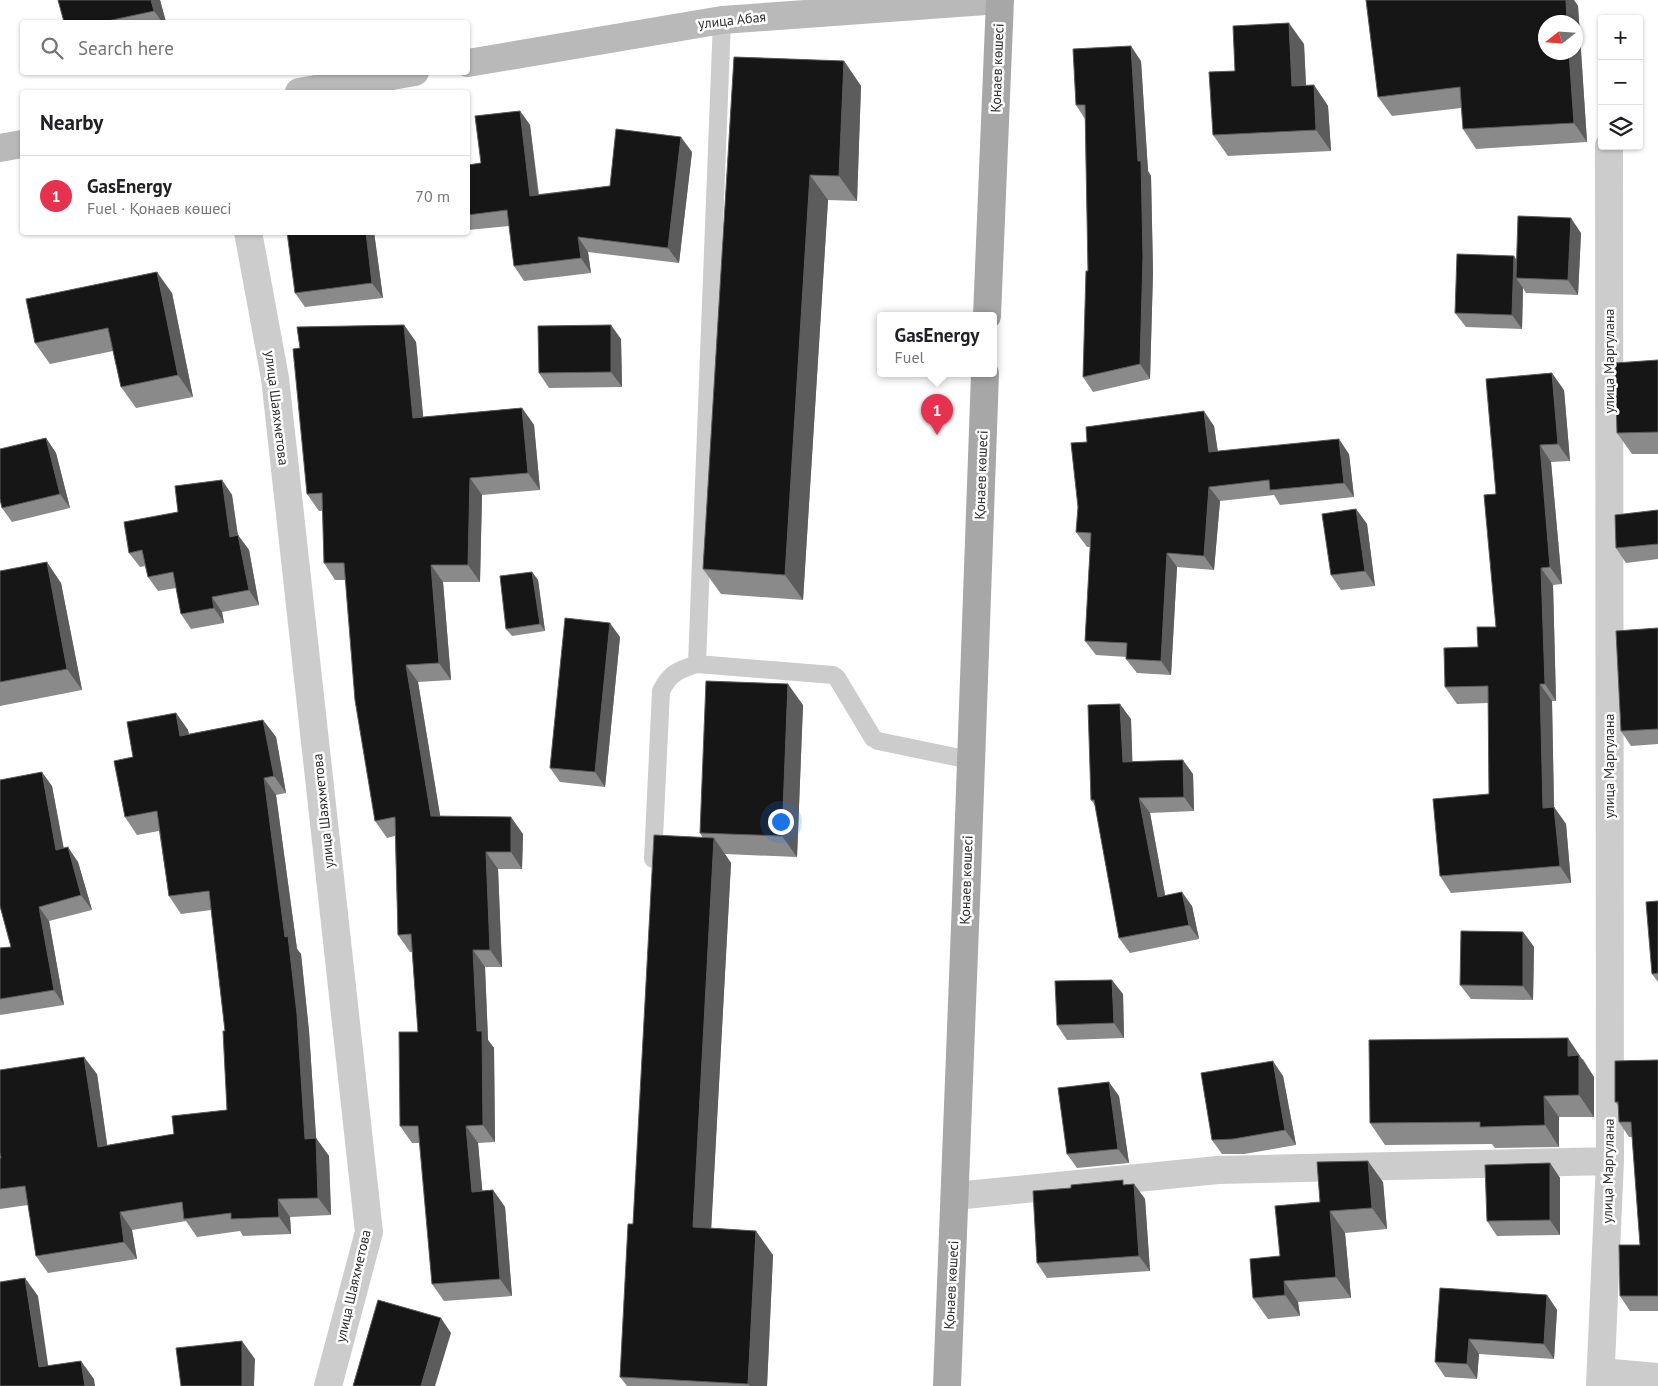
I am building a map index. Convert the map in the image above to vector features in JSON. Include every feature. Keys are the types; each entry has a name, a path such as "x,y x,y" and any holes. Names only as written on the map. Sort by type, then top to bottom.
{"main road":[{"name":"улица Абая","path":"470,63 722,20 999,0"},
{"name":"Қонаев көшесі","path":"987,312 999,0"},
{"path":"311,90 398,75"},
{"path":"0,148 20,144"},
{"name":"Қонаев көшесі","path":"947,1386 985,377"}],"street":[{"name":"улица Маргулана","path":"1601,1379 1610,1161 1608,150"},
{"name":"улица Шаяхметова","path":"249,235 275,378 369,1232 328,1386"},
{"path":"955,1196 1218,1170 1610,1161"},
{"path":"1601,1379 1658,1378"}],"lane":[{"path":"697,664 722,20"},
{"path":"652,880 661,691 667,680 681,669 697,664 833,675 837,678 873,738 878,741 970,760"}],"building":[{"path":"58,0 151,0 154,11 112,20 63,20"},
{"path":"1366,0 1566,0 1567,15 1538,15 1538,60 1570,60 1574,123 1463,129 1460,87 1378,97"},
{"path":"1289,23 1292,86 1314,85 1316,130 1213,135 1209,72 1235,71 1233,26"},
{"path":"1131,46 1138,161 1141,161 1143,257 1140,364 1083,377 1086,271 1088,271 1085,105 1076,105 1073,49"},
{"path":"734,57 844,61 839,176 810,175 785,575 703,569"},
{"path":"520,111 530,196 610,186 616,129 681,137 668,248 578,237 581,258 514,266 507,210 470,215 470,165 481,163 475,116"},
{"path":"1518,216 1571,218 1568,280 1516,278"},
{"path":"287,235 366,235 372,283 295,293"},
{"path":"1457,254 1514,256 1512,315 1455,313"},
{"path":"157,272 178,375 121,387 108,328 35,343 26,299"},
{"path":"404,325 413,418 522,408 528,473 470,478 468,565 431,565 439,663 406,665 431,816 511,817 511,852 486,852 490,950 473,950 477,1031 482,1031 483,1125 466,1126 472,1192 493,1190 500,1279 432,1284 418,1126 400,1126 399,1032 418,1032 411,934 398,935 395,817 375,821 355,700 344,563 324,563 322,493 307,494 293,349 300,348 297,327"},
{"path":"611,325 611,372 539,373 538,326"},
{"path":"1658,360 1658,432 1617,433 1615,363"},
{"path":"1552,373 1558,444 1540,445 1550,567 1541,568 1545,684 1540,684 1543,808 1554,807 1560,866 1440,876 1433,799 1489,794 1488,686 1445,687 1444,648 1478,647 1477,627 1496,627 1484,495 1496,494 1486,379"},
{"path":"1204,411 1209,452 1339,439 1344,483 1270,490 1269,480 1209,487 1204,556 1167,553 1161,661 1126,659 1127,643 1085,641 1091,533 1076,532 1078,507 1071,443 1087,442 1086,427"},
{"path":"46,438 60,494 2,508 0,499 0,449"},
{"path":"222,480 230,537 238,535 249,590 212,597 214,608 181,614 173,572 148,577 142,550 129,553 124,522 178,512 175,486"},
{"path":"1356,509 1365,571 1331,575 1322,514"},
{"path":"1658,510 1658,544 1616,548 1615,515"},
{"path":"47,562 67,669 0,682 0,571"},
{"path":"532,572 540,624 506,629 500,576"},
{"path":"565,618 610,623 595,772 550,768"},
{"path":"1658,628 1658,729 1621,731 1616,631"},
{"path":"706,681 788,684 782,836 700,833"},
{"path":"1120,704 1123,762 1183,760 1184,797 1139,798 1158,897 1182,892 1189,925 1119,938 1094,800 1091,800 1088,705"},
{"path":"176,713 180,736 263,720 274,776 264,778 285,937 288,936 297,1014 305,1139 316,1138 318,1198 278,1199 279,1217 231,1219 231,1213 184,1219 182,1202 120,1212 124,1242 36,1256 25,1186 0,1189 0,1070 84,1057 98,1147 174,1134 172,1116 227,1110 223,1031 225,1031 209,891 169,896 157,811 125,817 114,761 133,757 127,722"},
{"path":"42,772 56,850 68,847 81,895 39,907 54,990 0,999 0,948 11,947 0,906 0,780"},
{"path":"654,835 714,838 693,1227 756,1231 748,1384 620,1377 628,1224 633,1224"},
{"path":"1658,901 1658,973 1652,974 1646,902"},
{"path":"1461,931 1523,932 1523,986 1460,985"},
{"path":"1112,980 1114,1023 1057,1025 1055,981"},
{"path":"1568,1038 1568,1056 1579,1055 1579,1095 1544,1096 1545,1125 1480,1127 1480,1122 1370,1123 1369,1040"},
{"path":"1658,1060 1658,1296 1620,1296 1619,1245 1640,1245 1631,1122 1619,1122 1618,1102 1615,1102 1615,1061"},
{"path":"1273,1061 1285,1130 1233,1139 1212,1140 1201,1073"},
{"path":"1109,1082 1118,1149 1067,1154 1058,1088"},
{"path":"1368,1161 1372,1208 1330,1211 1336,1277 1284,1281 1285,1295 1253,1298 1250,1259 1280,1256 1275,1206 1320,1202 1317,1162"},
{"path":"1550,1163 1550,1220 1487,1221 1485,1165"},
{"path":"1123,1180 1123,1185 1134,1184 1139,1256 1037,1263 1033,1191 1071,1188 1071,1185"},
{"path":"25,1278 39,1367 81,1361 85,1386 0,1386 0,1282"},
{"path":"1440,1288 1547,1295 1544,1344 1469,1339 1467,1364 1435,1362"},
{"path":"378,1300 441,1318 421,1386 353,1386"},
{"path":"242,1341 242,1386 181,1386 176,1348"}],"place":[{"name":"GasEnergy","path":"937,435"}]}
